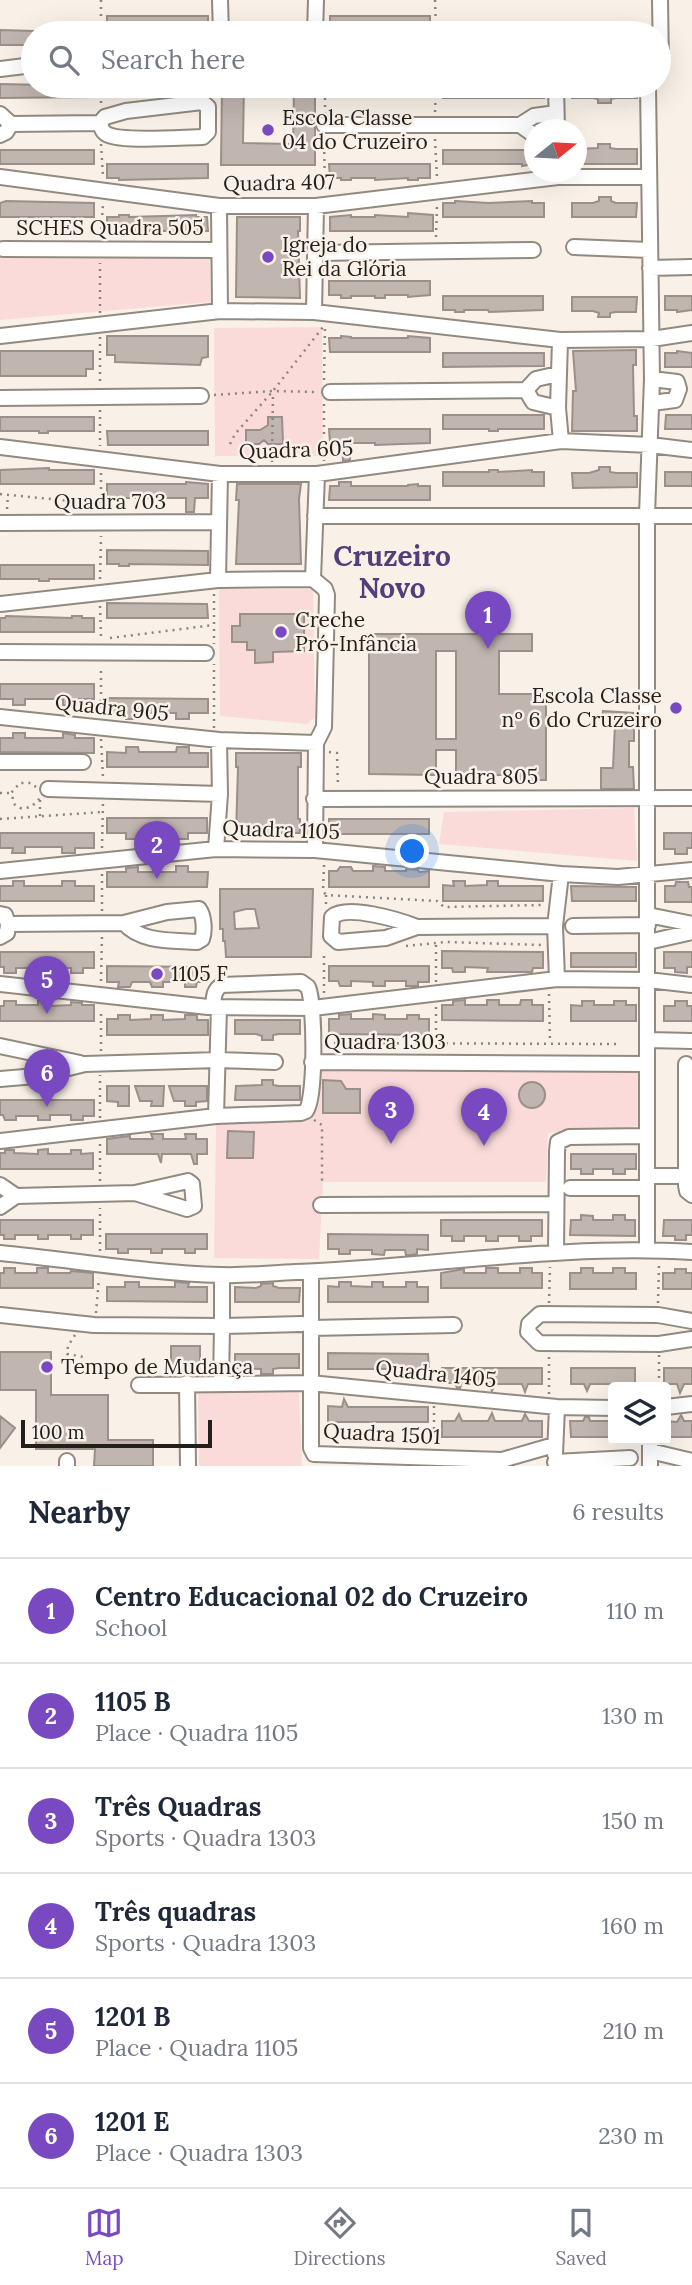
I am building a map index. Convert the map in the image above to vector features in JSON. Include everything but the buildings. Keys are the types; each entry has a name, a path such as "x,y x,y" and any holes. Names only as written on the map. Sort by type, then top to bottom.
{"street":[{"path":"220,0 221,21"},
{"path":"315,21 316,0"},
{"path":"660,0 660,21"},
{"path":"0,69 21,66"},
{"path":"556,98 556,119"},
{"path":"647,1250 647,515 652,403 648,98"},
{"path":"0,114 11,124 99,123 105,117 126,111 202,102 208,107 208,132 203,137 128,139 108,135 103,132 99,123"},
{"path":"324,125 520,125 534,116 556,113"},
{"path":"0,135 6,132 11,124"},
{"path":"520,125 524,128"},
{"name":"Quadra 407","path":"587,175 649,177"},
{"name":"Quadra 407","path":"0,177 219,206 320,206 524,179"},
{"path":"219,206 220,311"},
{"path":"314,312 320,206"},
{"path":"575,247 649,250"},
{"name":"SCHES Quadra 505","path":"3,249 218,250"},
{"path":"316,253 533,250"},
{"path":"650,268 692,267"},
{"path":"0,336 220,311 314,312 560,340 652,339 692,334"},
{"path":"560,340 558,408 561,441"},
{"path":"330,392 526,390 536,379 558,374"},
{"path":"652,379 677,382 686,389 675,400 652,403"},
{"path":"526,390 533,402 558,408"},
{"path":"0,398 201,396"},
{"name":"Quadra 605","path":"0,447 220,474 317,474 561,441 650,445 692,450"},
{"path":"218,580 220,474"},
{"path":"313,579 317,474"},
{"path":"316,516 692,516"},
{"name":"Quadra 703","path":"0,523 219,522"},
{"path":"0,604 218,580 313,579 325,589 327,595 314,799 320,851"},
{"path":"0,652 206,653"},
{"name":"Quadra 905","path":"0,717 219,740 319,738"},
{"path":"216,849 220,794 219,740"},
{"path":"0,762 83,762"},
{"path":"43,793 103,791 220,794"},
{"name":"Quadra 805","path":"314,799 692,798"},
{"name":"Quadra 1105","path":"0,871 216,849 320,851 618,877 692,870"},
{"path":"553,979 561,874"},
{"path":"0,937 7,933 4,919 124,923 167,912 199,909 204,933 202,939 197,942 144,937 124,923"},
{"path":"417,927 385,916 340,912 332,917 331,936 338,942 386,938 417,927 555,926"},
{"path":"573,926 648,920 692,924"},
{"path":"648,942 692,932"},
{"path":"0,984 216,1007 318,1007 553,979 648,980 692,985"},
{"path":"216,1115 218,1060 215,992 222,985 301,982 308,987 318,1007 312,1062"},
{"path":"648,1040 692,1041"},
{"path":"0,1046 85,1064 218,1060 275,1062"},
{"name":"Quadra 1303","path":"0,1141 216,1115 301,1113 306,1111 312,1099 312,1062 648,1065"},
{"path":"686,1063 685,1176 687,1191 692,1195"},
{"path":"0,1079 36,1076 85,1064"},
{"path":"556,1253 557,1151 561,1139 647,1136"},
{"path":"570,1188 685,1176"},
{"path":"0,1185 16,1196"},
{"path":"0,1207 16,1196 135,1193"},
{"path":"321,1206 556,1204"},
{"path":"0,1253 222,1275 368,1269 484,1257 556,1253 647,1250 692,1252"},
{"path":"139,1385 310,1383 306,1326 310,1272"},
{"path":"221,1383 222,1275"},
{"path":"692,1321 658,1315 540,1314 529,1324 528,1332 538,1343 659,1344 692,1339"},
{"name":"Quadra 1405","path":"0,1315 89,1324 454,1325"},
{"path":"187,1383 188,1466"},
{"name":"Quadra 1405","path":"310,1383 558,1407 608,1408"},
{"name":"Quadra 1501","path":"310,1383 311,1448 314,1454 502,1460 554,1445"},
{"path":"671,1406 692,1404"},
{"path":"558,1407 555,1464 630,1458"},
{"path":"650,1466 650,1445 692,1461"}],"path":[{"path":"101,0 101,21"},
{"path":"435,0 436,21"},
{"path":"100,98 103,191 100,249 101,639 214,625"},
{"path":"320,206 325,98"},
{"path":"435,98 434,125 438,191 436,251"},
{"path":"230,444 235,434 273,391 325,324"},
{"path":"271,472 273,391"},
{"path":"201,396 273,391 330,392"},
{"path":"0,494 101,504"},
{"path":"84,1357 67,1354 68,1346 89,1324 100,1263 102,653"},
{"path":"319,738 328,740 324,751 337,753 341,799"},
{"path":"25,782 43,793 31,807 20,808 15,805 11,793 17,785 25,782"},
{"path":"0,793 11,793"},
{"path":"0,819 103,812"},
{"path":"320,851 323,891 326,895"},
{"path":"318,1007 324,954"},
{"path":"550,1044 553,979"},
{"path":"322,1044 620,1044"},
{"path":"312,1119 322,1125 322,1182"},
{"path":"433,1395 434,1459"}],"shaded area":[{"path":"0,254 210,256 210,302 0,320"},
{"path":"322,327 323,456 215,456 214,328"},
{"path":"219,589 313,589 315,717 307,724 220,716"},
{"path":"634,808 637,861 439,844 444,812"},
{"path":"317,1068 485,1072 640,1069 641,1126 548,1133 546,1182 323,1182 319,1259 214,1258 216,1124 312,1119"},
{"path":"198,1389 299,1392 302,1466 199,1466"}],"place":[{"name":"Escola Classe 04 do Cruzeiro","path":"268,130"},
{"name":"Igreja do Rei da Glória","path":"268,257"},
{"name":"Creche Pró-Infância","path":"281,632"},
{"name":"Centro Educacional 02 do Cruzeiro","path":"488,649"},
{"name":"Escola Classe nº 6 do Cruzeiro","path":"676,708"},
{"name":"1105 B","path":"157,879"},
{"name":"1105 F","path":"157,974"},
{"name":"1201 B","path":"47,1014"},
{"name":"1201 E","path":"47,1107"},
{"name":"Três Quadras","path":"391,1144"},
{"name":"Três quadras","path":"484,1146"},
{"name":"Tempo de Mudança","path":"47,1367"}],"district":[{"name":"Cruzeiro Novo","path":"392,572"}]}
